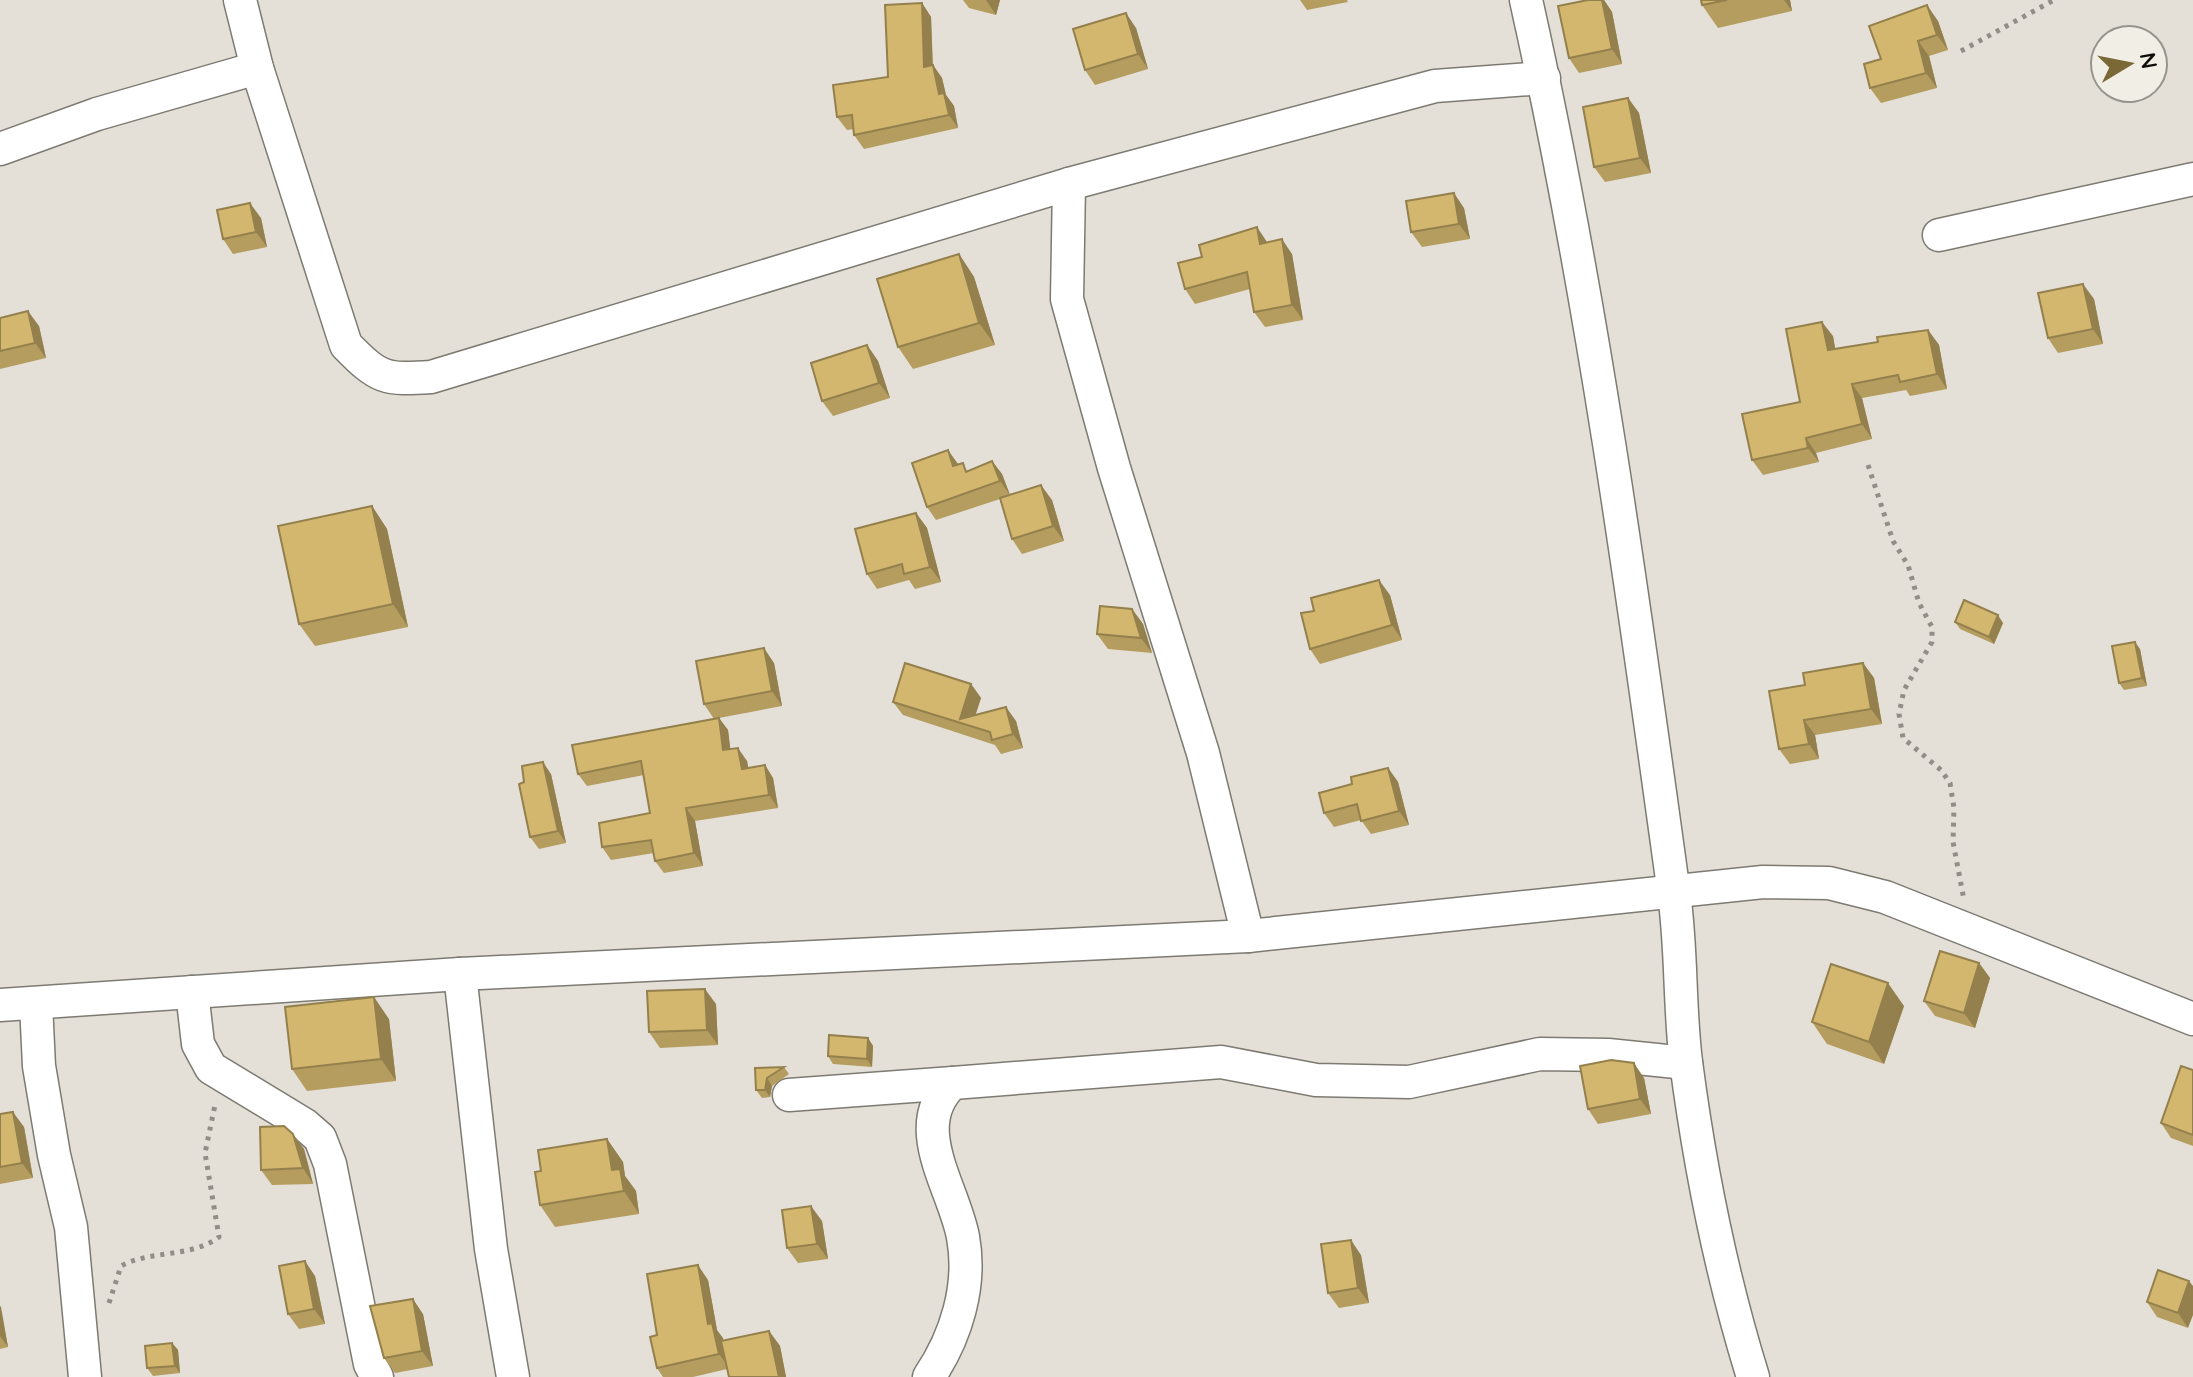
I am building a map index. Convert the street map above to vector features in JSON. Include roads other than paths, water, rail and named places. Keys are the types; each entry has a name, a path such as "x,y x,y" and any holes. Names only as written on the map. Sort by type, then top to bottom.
{"street":[{"path":"240,0 257,68 346,345 366,365 391,379 431,377 1069,184 1435,86 1544,78"},
{"path":"1526,0 1544,78 1591,333 1682,948 1686,1063 1720,1267 1734,1304 1753,1377"},
{"path":"0,149 97,114 257,68"},
{"path":"1939,235 2193,179"},
{"path":"1069,184 1067,299 1114,468 1207,767 1248,936"},
{"path":"0,1005 460,974 1248,936 1763,882 1829,883 1885,897 2193,1019"},
{"path":"460,974 491,1249 513,1377"},
{"path":"192,992 198,1044 211,1068 305,1125 320,1138 330,1164 370,1364 377,1377"},
{"path":"36,1004 39,1066 54,1155 71,1227 85,1377"},
{"path":"789,1095 1221,1062 1316,1080 1409,1082 1540,1054 1608,1055 1686,1063"},
{"path":"929,1377 954,1330 965,1289 963,1237 939,1170 932,1120 937,1098 953,1083"}]}
